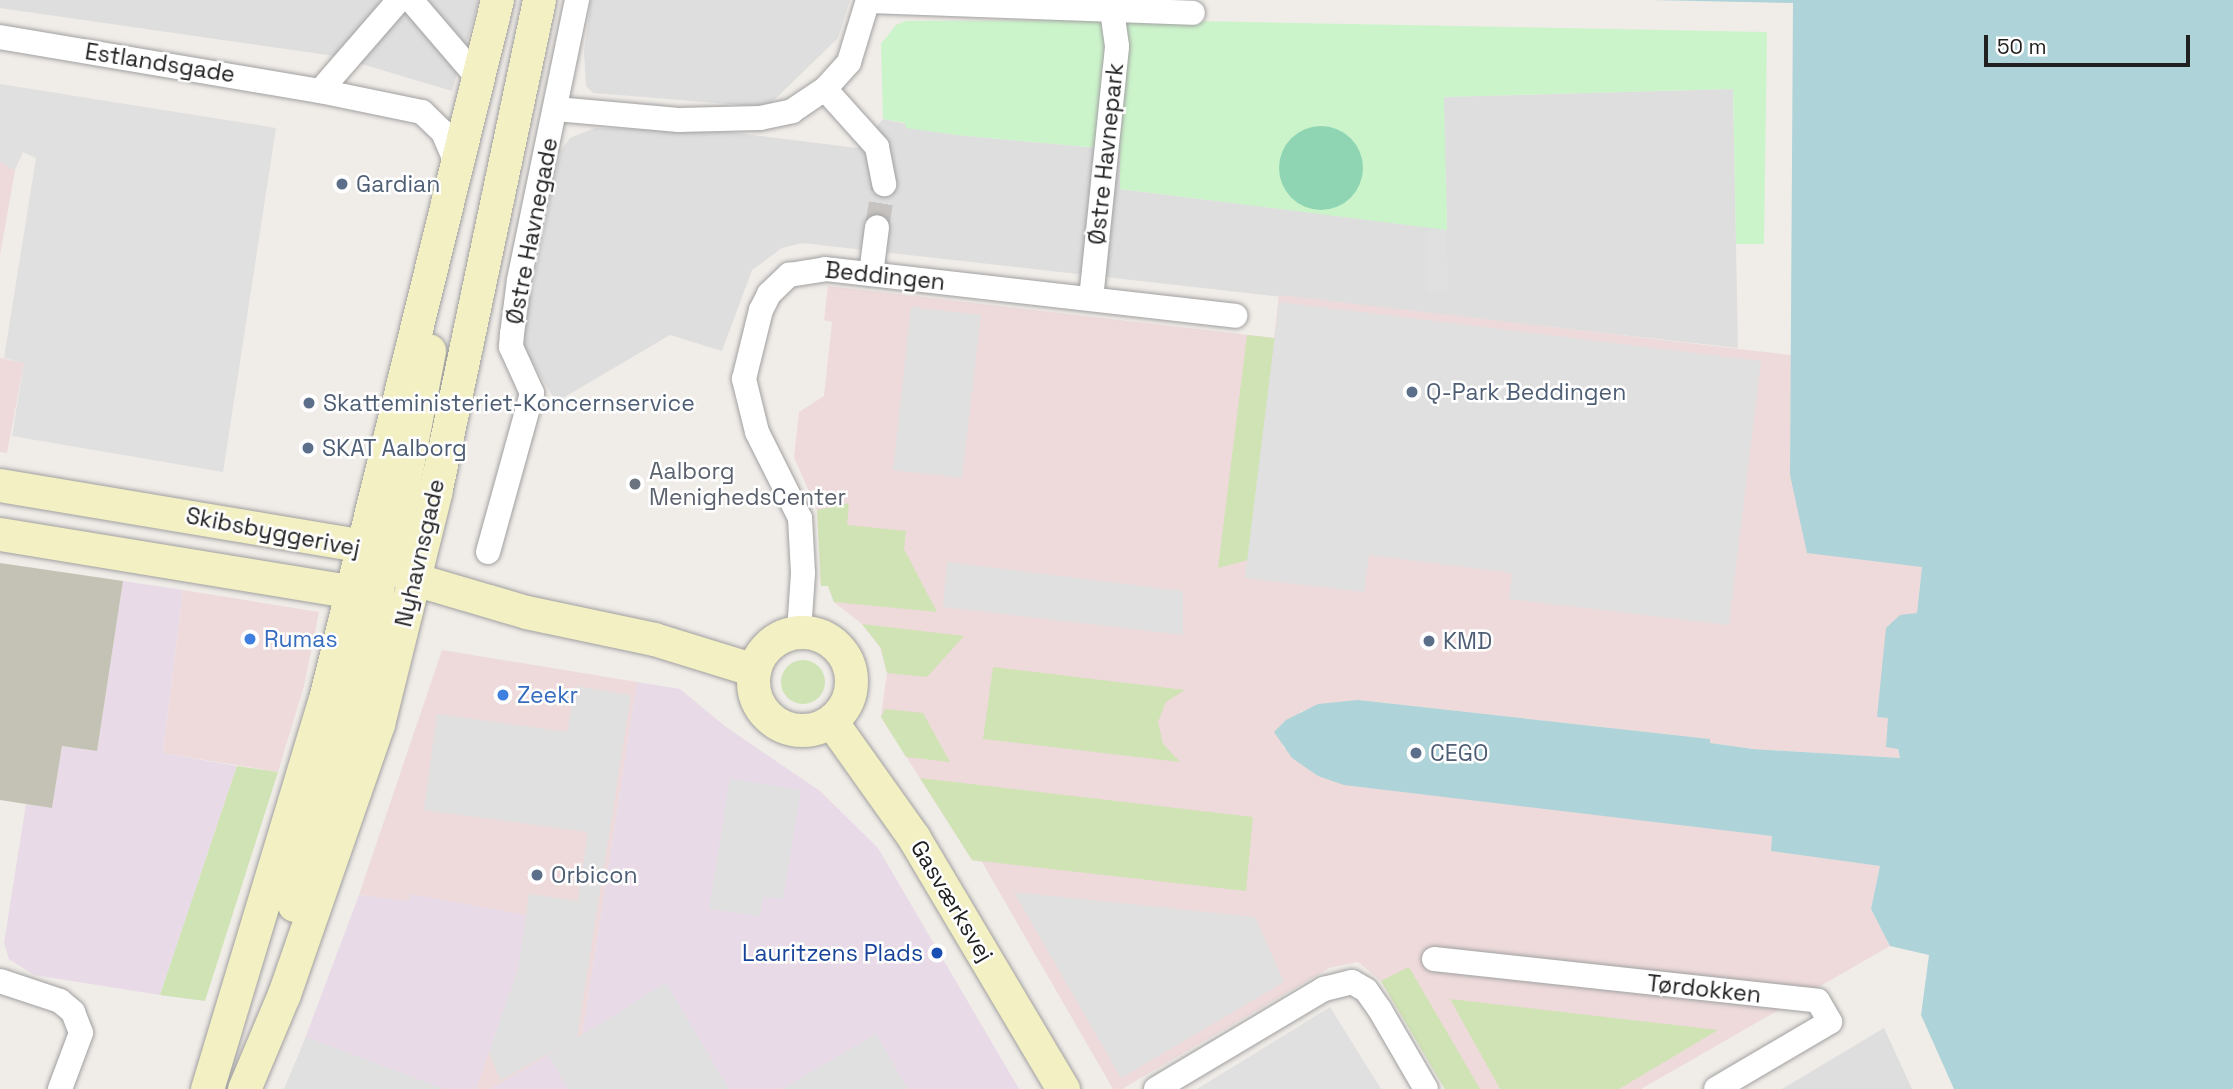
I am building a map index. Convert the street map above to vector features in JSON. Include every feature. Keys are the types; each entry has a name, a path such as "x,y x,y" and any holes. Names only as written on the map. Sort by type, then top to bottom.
{"street":[{"path":"320,92 399,0"},
{"path":"411,0 477,77"},
{"path":"242,1089 367,657 363,546 497,0"},
{"name":"Nyhavnsgade","path":"242,1089 345,825 378,724 414,579 539,0"},
{"path":"577,0 556,110 679,120 760,118 792,111 825,89 849,62 868,1 1194,13"},
{"name":"Østre Havnepark","path":"1091,299 1117,46 1112,10"},
{"name":"Estlandsgade","path":"0,37 422,112 443,132 456,163"},
{"path":"825,89 877,147 884,184"},
{"name":"Østre Havnegade","path":"488,552 532,393 511,347 512,334 519,280 556,110"},
{"path":"456,163 422,402 394,534 395,553 414,579 526,612 668,643 754,670"},
{"path":"871,274 877,227"},
{"name":"Beddingen","path":"799,632 803,573 800,518 757,432 746,393 746,365 761,310 769,294 789,275 812,269 871,274 1236,317"},
{"name":"Skibsbyggerivej","path":"0,485 363,546 414,579"},
{"name":"Skibsbyggerivej","path":"0,534 366,591 414,579"},
{"path":"207,1089 326,699 366,591"},
{"path":"799,632 831,641 849,669 848,699 831,721 799,730 769,718 753,689 754,670 769,644 799,632"},
{"name":"Gasværksvej","path":"831,721 873,775 914,838 1063,1089"},
{"name":"Tørdokken","path":"1434,959 1818,1001 1830,1022 1716,1089"},
{"path":"0,981 60,1001 73,1012 81,1033 60,1089"},
{"path":"1156,1089 1324,989 1352,982 1366,990 1380,1010 1426,1089"}],"shaded area":[{"path":"0,0 479,0 452,91 335,56 0,8"},
{"path":"591,0 850,0 838,38 767,107 593,93 586,86 584,52"},
{"path":"0,84 276,128 223,472 12,436 24,363 4,358 36,158 23,152 15,170 0,162"},
{"path":"1733,89 1738,348 802,243 782,248 752,270 722,351 670,335 556,402 521,342 561,150 570,138 595,128 729,132 857,148 883,119 956,135 1120,150 1120,189 1447,229 1443,97"},
{"path":"0,162 15,170 0,255"},
{"path":"1428,230 1447,230 1448,292 1427,291"},
{"path":"828,286 1274,338 1279,295 1791,355 1790,475 1922,567 1917,614 1878,717 1888,718 1900,758 1753,749 1710,743 1710,739 1358,700 1301,711 1282,746 1318,776 1344,782 1773,836 1772,851 1880,866 1871,909 1890,946 1641,1089 1445,1089 1381,981 1358,962 1329,968 1122,1089 1113,1089 982,862 972,860 881,717 887,673 880,647 862,624 834,602 828,586 821,586 817,510 794,457 799,412 824,396 832,322 824,320"},
{"path":"1279,302 1761,361 1729,625 1509,599 1512,573 1369,555 1364,592 1245,578"},
{"path":"911,307 981,315 962,478 893,470"},
{"path":"0,358 24,363 7,453 0,452"},
{"path":"947,562 1183,591 1183,635 943,607"},
{"path":"0,563 123,581 97,751 62,746 52,808 0,800"},
{"path":"123,581 183,590 163,753 237,766 160,995 34,975 9,959 4,943 26,804 52,808 62,746 97,751"},
{"path":"183,590 319,612 304,686 278,772 163,753"},
{"path":"442,650 637,682 582,1036 490,1089 476,1089 519,966 524,928 410,895 409,901 359,895"},
{"path":"637,682 680,689 726,727 820,791 878,848 1019,1089 490,1089 582,1036"},
{"path":"575,686 631,695 577,1038 666,983 729,1089 568,1089 548,1055 562,1046 501,1080 489,1053 519,966 529,894 578,901 588,832 424,810 437,714 567,732"},
{"path":"730,779 801,790 783,899 763,897 760,916 709,909"},
{"path":"1014,892 1255,917 1284,982 1121,1078"},
{"path":"410,894 526,915 519,966 476,1089 286,1089 359,895 409,901"},
{"path":"1330,1007 1381,1089 1197,1089"},
{"path":"1884,1028 1912,1089 1782,1089"},
{"path":"876,1034 908,1089 782,1089"},
{"path":"306,1037 444,1089 284,1089"}],"green space":[{"path":"1147,20 1767,32 1764,244 1736,244 1733,89 1444,97 1447,230 1120,189 1120,150 956,135 906,128 905,123 883,119 881,44 896,25 906,21"},
{"path":"1321,126 1337,129 1351,138 1360,152 1363,168 1360,184 1351,198 1337,207 1321,210 1305,207 1291,198 1282,184 1279,168 1282,152 1291,138 1305,129"},
{"path":"1247,335 1275,338 1248,560 1218,568"},
{"path":"849,503 847,525 906,531 904,549 937,612 834,602 828,586 821,586 817,510"},
{"path":"862,624 964,636 927,677 887,673 881,648"},
{"path":"803,660 812,661 819,666 824,673 824,691 819,698 812,703 803,704 794,703 787,698 782,691 781,682 782,673 787,666 794,661"},
{"path":"993,667 1185,690 1166,702 1158,722 1163,744 1180,762 983,739"},
{"path":"885,709 923,713 950,762 906,757 881,717"},
{"path":"237,766 278,772 205,1001 160,995"},
{"path":"920,778 1253,817 1246,891 972,860"},
{"path":"1409,967 1480,1089 1445,1089 1381,981"},
{"path":"1450,999 1718,1030 1619,1089 1500,1089"}],"water":[{"path":"1652,0 2233,0 2233,1089 1954,1089 1921,1015 1929,955 1890,946 1871,909 1880,866 1771,851 1772,836 1344,785 1318,776 1292,758 1274,732 1286,720 1318,704 1358,700 1710,739 1710,743 1753,749 1900,758 1898,749 1886,747 1888,718 1877,717 1886,628 1900,615 1917,613 1922,567 1807,553 1790,475 1793,3"}],"tunnel":[{"path":"877,227 884,184"}],"place":[{"name":"Gardian","path":"342,184"},
{"name":"Q-Park Beddingen","path":"1412,392"},
{"name":"Skatteministeriet-Koncernservice","path":"309,403"},
{"name":"SKAT Aalborg","path":"308,448"},
{"name":"Aalborg MenighedsCenter","path":"635,484"},
{"name":"Rumas","path":"250,639"},
{"name":"KMD","path":"1429,641"},
{"name":"Zeekr","path":"503,695"},
{"name":"CEGO","path":"1416,753"},
{"name":"Orbicon","path":"537,875"},
{"name":"Lauritzens Plads","path":"937,953"}]}
